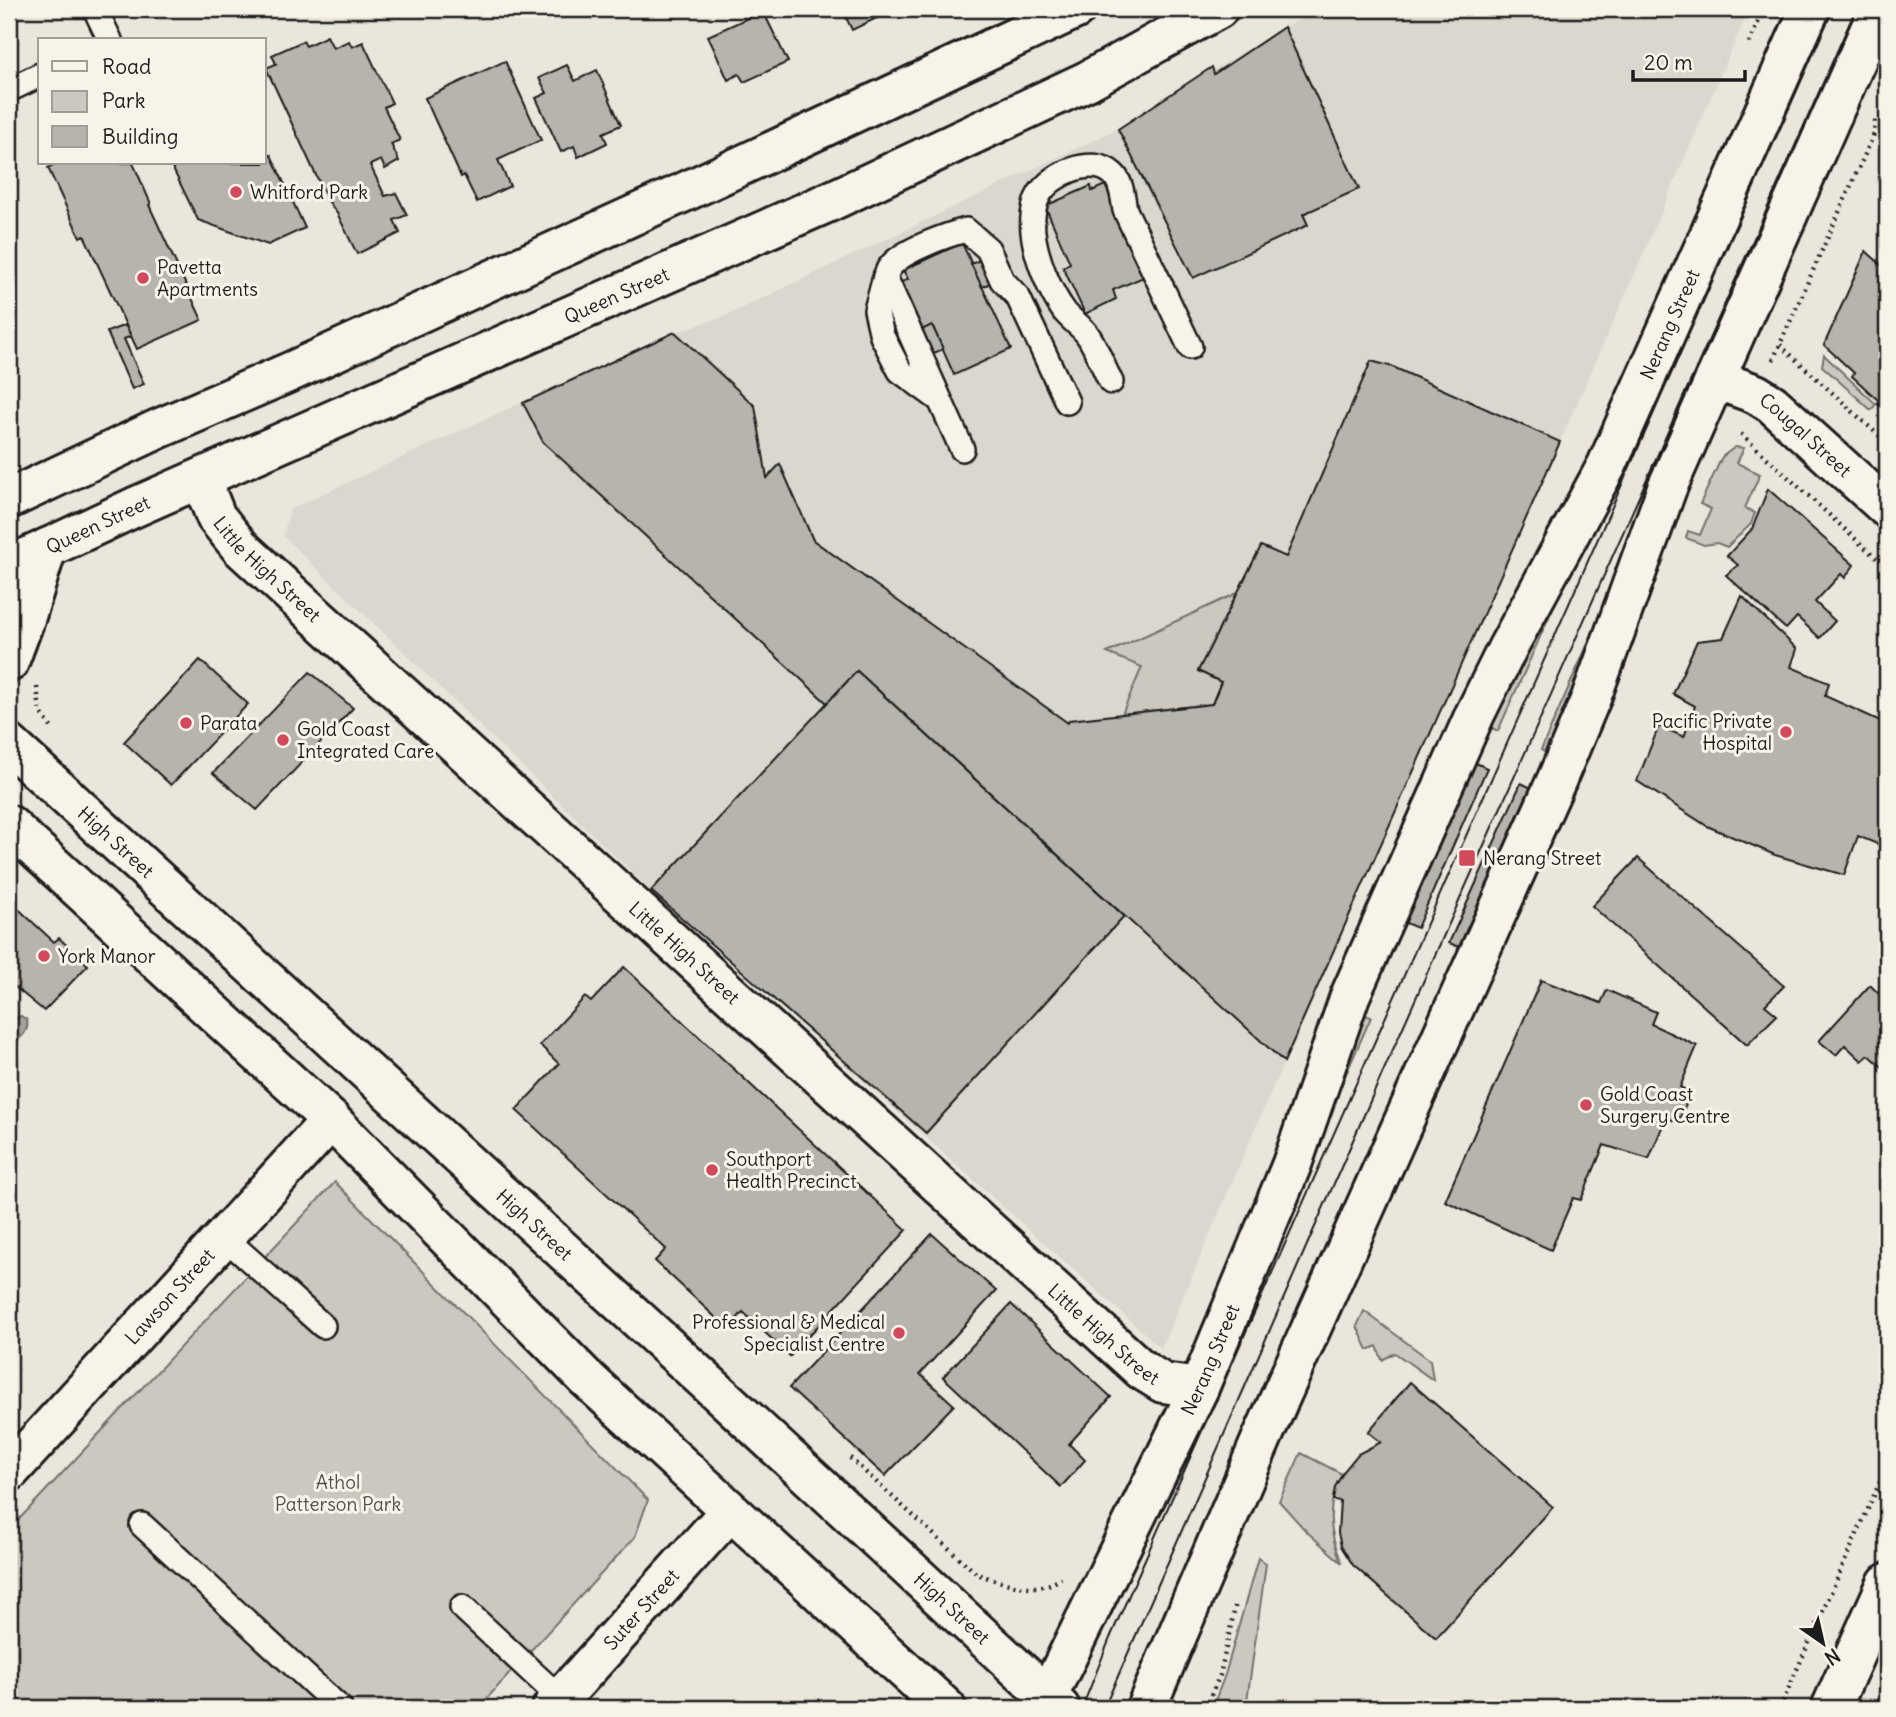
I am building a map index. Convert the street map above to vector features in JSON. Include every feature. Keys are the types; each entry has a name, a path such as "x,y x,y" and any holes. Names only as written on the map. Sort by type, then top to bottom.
{"main road":[{"path":"9,499 704,183 1076,9"},
{"name":"Queen Street","path":"9,566 135,507 831,201 1087,81 1218,9"},
{"name":"Nerang Street","path":"1050,1704 1199,1388 1292,1164 1350,996 1502,658 1606,465 1810,9"},
{"path":"1146,1708 1262,1438 1557,779 1591,698 1667,488 1880,9"},
{"name":"Cougal Street","path":"1715,379 1735,385 1772,404 1887,508"},
{"name":"Little High Street","path":"201,479 216,517 241,548 504,790 1142,1370 1163,1383 1199,1388"},
{"path":"22,672 26,616 47,548"},
{"name":"High Street","path":"9,744 723,1397 1050,1704"},
{"path":"9,825 331,1120 586,1378 729,1512 946,1708"},
{"name":"Lawson Street","path":"9,1472 331,1120"},
{"name":"Suter Street","path":"557,1704 729,1512"},
{"path":"1831,1708 1887,1583"}],"lane":[{"path":"95,9 109,38"},
{"path":"9,90 38,76"},
{"path":"1111,382 1087,334 1065,312 1053,291 1041,265 1033,231 1038,197 1050,181 1069,171 1084,167 1098,168 1114,174 1120,186 1125,210 1190,347"},
{"path":"962,449 885,277 899,258 950,234 966,230 988,249 1002,280 1018,297 1067,402"},
{"path":"224,1237 323,1326"},
{"path":"142,1525 340,1708"},
{"path":"462,1607 557,1704"}],"path":[{"path":"1780,345 1887,443"},
{"path":"1741,434 1887,568"},
{"path":"22,672 40,711 56,734"},
{"path":"841,1449 977,1574 1002,1583 1031,1587"},
{"path":"1780,1708 1887,1466"},
{"path":"1883,1708 1887,1699"}],"shaded area":[{"path":"1324,9 1749,9 1632,280 1323,971 1161,1348 651,891 283,536 290,509 675,332 723,317 1117,129 1284,27"},
{"path":"21,1016 27,1020 27,1028 20,1038 9,1045 9,1021"}],"green space":[{"path":"1824,355 1876,404 1871,410 1822,366"},
{"path":"1735,447 1744,448 1737,463 1760,474 1745,508 1755,513 1751,524 1727,547 1717,543 1704,545 1686,538 1688,531 1700,535 1711,509 1700,504 1722,457"},
{"path":"1620,571 1560,748 1548,743 1544,752 1541,750"},
{"path":"1569,572 1498,731 1485,725"},
{"path":"1237,593 1198,671 1221,682 1212,704 1122,714 1142,667 1107,653"},
{"path":"1360,1013 1371,1017 1332,1106"},
{"name":"Athol Patterson Park","path":"335,1182 648,1500 635,1537 478,1708 9,1708 9,1530"},
{"path":"1364,1311 1430,1360 1433,1380 1395,1353 1382,1360 1377,1346 1368,1350 1357,1326"},
{"path":"1301,1453 1342,1474 1333,1496 1331,1518 1334,1540 1342,1563 1306,1531 1279,1501"},
{"path":"1258,1558 1266,1564 1246,1708 1212,1708 1225,1675"}],"building":[{"path":"842,9 885,9 887,13 852,30"},
{"path":"763,11 788,62 744,82 739,74 728,80 708,36"},
{"path":"1284,27 1359,189 1303,214 1308,225 1193,278 1118,129 1212,67 1214,74"},
{"path":"327,36 333,48 349,41 352,47 363,42 392,103 384,107 400,140 391,144 399,161 385,169 381,160 370,165 385,196 396,193 407,215 394,220 400,233 357,254 327,199 266,68 276,64 272,55 303,41 306,46"},
{"path":"505,61 541,140 498,160 510,186 477,202 464,175 461,177 425,98"},
{"path":"567,65 575,81 597,70 621,125 603,133 607,143 578,157 574,146 561,152 536,98 547,93 539,78"},
{"name":"Whitford Park","path":"271,155 305,228 268,245 198,220 170,164 266,164 266,158"},
{"name":"Pavetta Apartments","path":"54,164 133,164 151,204 149,205 202,320 137,349 84,235 80,237 48,168"},
{"path":"1105,185 1146,276 1113,290 1116,299 1085,314 1063,267 1070,263 1045,206 1091,186 1092,191"},
{"path":"962,243 1011,349 954,375 932,325 923,330 900,283 908,279 903,270"},
{"path":"1001,250 1012,273 982,287 971,264"},
{"path":"1866,251 1887,270 1887,414 1877,403 1879,401 1852,376 1854,373 1824,345"},
{"path":"125,325 131,336 124,339 144,384 132,389 107,332"},
{"path":"932,325 943,349 887,374 877,351"},
{"path":"675,332 755,406 767,478 780,464 813,540 1068,723 1069,720 1212,704 1221,682 1198,671 1261,546 1286,557 1371,361 1393,367 1560,442 1284,1062 857,671 827,703 543,442 523,403"},
{"path":"1768,489 1854,565 1845,578 1841,574 1815,602 1835,621 1820,638 1797,617 1786,629 1726,575 1738,565 1727,556 1752,529"},
{"name":"Pacific Private Hospital","path":"1742,596 1797,649 1791,667 1829,683 1825,696 1887,724 1887,848 1858,836 1844,875 1775,855 1707,826 1637,781 1659,726 1684,737 1695,706 1673,694 1697,641 1723,638"},
{"name":"Parata","path":"200,660 248,704 171,785 124,742"},
{"path":"857,671 1124,916 926,1133 651,891"},
{"name":"Gold Coast Integrated Care","path":"310,672 353,708 257,810 213,773"},
{"path":"1469,760 1487,768 1417,928 1399,920"},
{"path":"1521,783 1538,791 1467,950 1449,943"},
{"path":"1638,858 1784,986 1765,1005 1777,1015 1747,1045 1592,906"},
{"name":"York Manor","path":"12,903 54,942 59,938 88,965 44,1011 9,982 9,907"},
{"name":"Southport Health Precinct","path":"624,967 907,1230 790,1356 743,1312 728,1329 655,1261 666,1249 516,1110 559,1064 540,1045 585,997 591,1002"},
{"name":"Gold Coast Surgery Centre","path":"1541,980 1601,1003 1607,990 1656,1012 1651,1024 1697,1046 1680,1087 1691,1093 1678,1122 1666,1118 1649,1159 1604,1145 1581,1200 1573,1198 1551,1250 1445,1201"},
{"path":"1870,985 1887,1002 1887,1071 1869,1055 1862,1061 1845,1045 1836,1055 1819,1041"},
{"name":"Professional & Medical Specialist Centre","path":"932,1234 996,1291 920,1374 954,1405 885,1476 789,1388"},
{"path":"1011,1304 1111,1397 1069,1444 1085,1460 1061,1487 943,1377"},
{"path":"1410,1382 1553,1507 1436,1638 1353,1565 1341,1546 1338,1533 1340,1501 1333,1500 1335,1487 1358,1454 1381,1442 1368,1432"}],"tram line":[{"path":"1082,1708 1110,1638 1833,9"},
{"path":"1104,1708 1375,1090 1856,9"}],"place":[{"name":"Whitford Park","path":"236,192"},
{"name":"Pavetta Apartments","path":"143,278"},
{"name":"Parata","path":"186,723"},
{"name":"Pacific Private Hospital","path":"1786,732"},
{"name":"Gold Coast Integrated Care","path":"283,740"},
{"name":"Nerang Street","path":"1467,858"},
{"name":"York Manor","path":"44,956"},
{"name":"Gold Coast Surgery Centre","path":"1586,1105"},
{"name":"Southport Health Precinct","path":"712,1170"},
{"name":"Professional & Medical Specialist Centre","path":"899,1333"}]}
